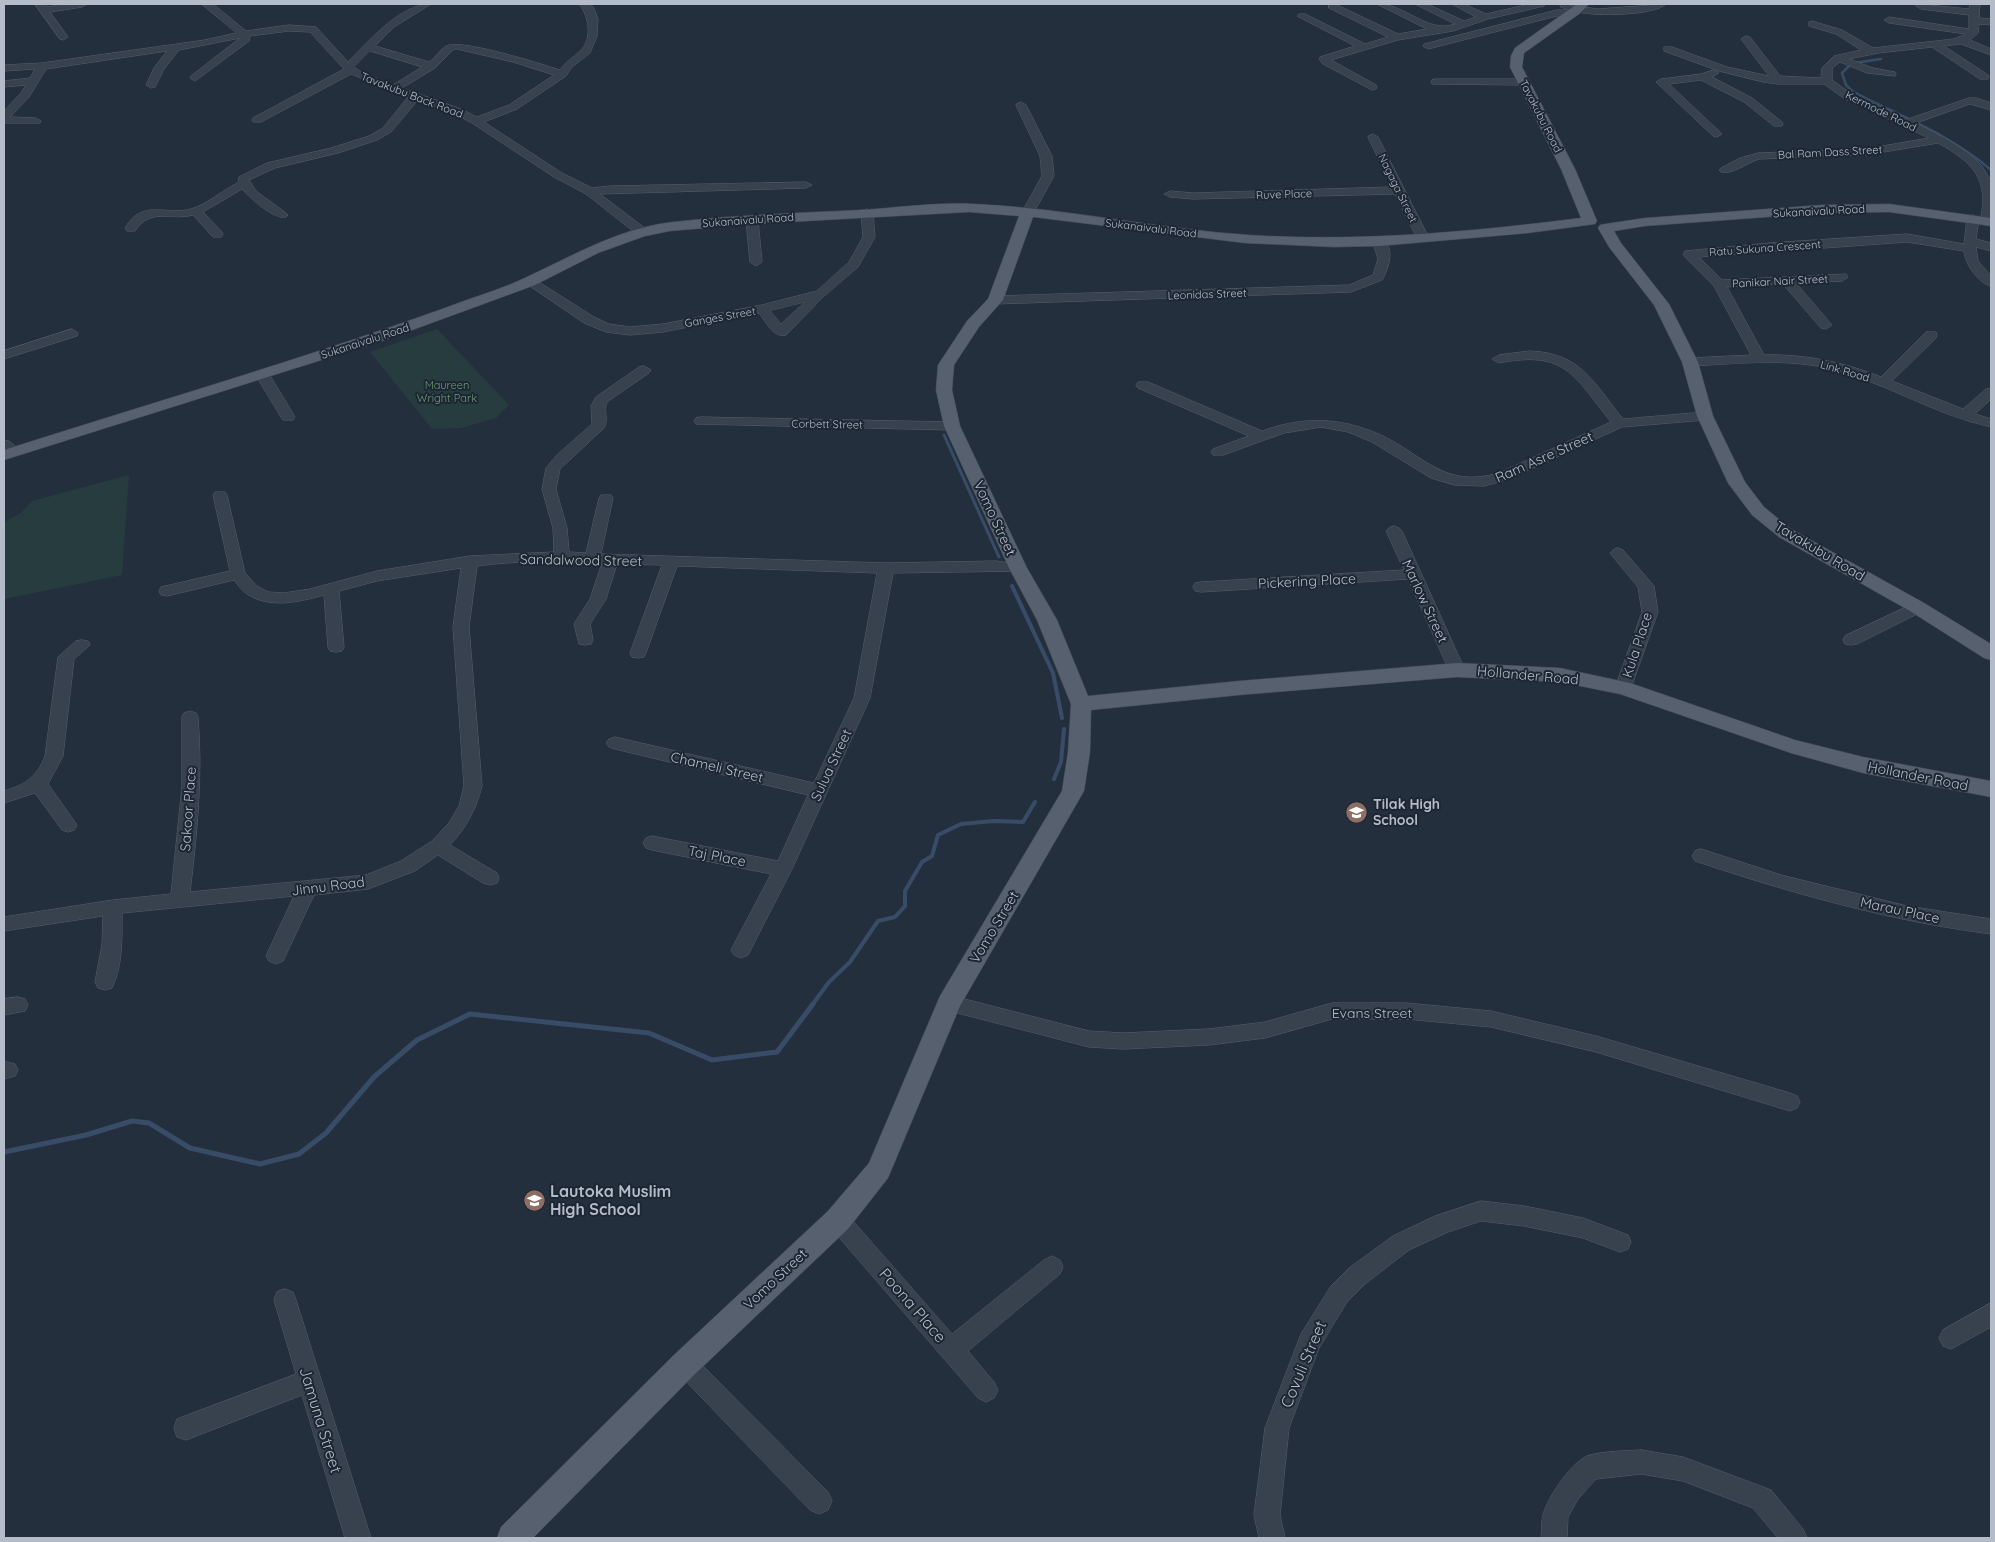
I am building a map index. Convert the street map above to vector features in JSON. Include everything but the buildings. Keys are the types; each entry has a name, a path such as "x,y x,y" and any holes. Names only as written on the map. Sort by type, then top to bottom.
{"main road":[{"name":"Tavakubu Road","path":"1578,9 1519,51 1516,67 1581,198 1598,225 1662,304 1690,362 1705,416 1737,482 1758,511 1785,533 1917,607 1991,653"},
{"name":"Sukanaivalu Road","path":"7,450 379,337 530,282 593,250 642,232 700,223 948,207 1028,212 1245,239 1306,242 1379,242 1528,229 1831,208 1889,208 1984,221"},
{"name":"Vomo Street","path":"512,1538 685,1364 838,1220 879,1170 949,1003 1073,791 1079,752 1081,704 1047,620 1018,568 952,426 944,390 946,365 973,324 995,300 1028,212"},
{"name":"Hollander Road","path":"1081,704 1239,688 1457,670 1560,675 1623,688 1791,746 1863,766 1991,789"}],"street":[{"path":"41,7 82,4"},
{"path":"195,78 245,39 244,34 207,4"},
{"path":"258,120 350,68 391,25 426,4"},
{"path":"476,121 513,107 562,74 568,65 586,51 589,46 593,19 589,8 584,4"},
{"path":"1382,4 1438,31"},
{"path":"1420,4 1463,24"},
{"path":"1457,4 1485,17"},
{"path":"1481,4 1502,13"},
{"path":"1372,87 1324,59 1397,37 1438,31 1485,17 1541,4"},
{"path":"1561,4 1595,14 1656,7 1661,4"},
{"path":"1332,6 1397,37"},
{"path":"1921,6 1991,22"},
{"path":"41,7 63,38"},
{"path":"1428,46 1578,9"},
{"path":"1302,16 1364,46"},
{"path":"1889,20 1974,17"},
{"path":"1668,49 1724,69 1763,79 1827,81 1826,70 1838,58 1968,38 1974,17"},
{"path":"1812,24 1839,32 1872,52"},
{"name":"Tavakubu Back Road","path":"244,34 289,28 313,29 350,68 394,89 457,111 476,121 558,175 590,192 642,232"},
{"path":"4,68 42,66 206,43 244,34"},
{"path":"1746,38 1778,80"},
{"path":"1962,40 1991,52"},
{"path":"1935,44 1984,77"},
{"path":"394,89 431,66 444,56 449,48 457,46 516,60 562,74"},
{"path":"151,85 159,68 176,47"},
{"path":"368,48 431,66"},
{"path":"1838,58 1871,71 1891,74"},
{"path":"4,118 25,95 42,66"},
{"path":"1717,134 1661,82 1703,77 1724,69"},
{"path":"1703,77 1748,100 1778,124"},
{"path":"4,84 33,81"},
{"name":"Kermode Road","path":"1827,81 1848,96 1913,121 1937,140 1957,151 1981,171 1987,184 1990,200 1984,221 1969,244"},
{"path":"1436,82 1522,82"},
{"path":"282,215 243,185 242,179 271,164 334,152 373,138 387,130 415,96"},
{"path":"1913,121 1969,101 1976,101 1991,106"},
{"path":"1021,106 1046,156 1048,176 1028,212"},
{"path":"4,118 36,121"},
{"name":"Nagaga Street","path":"1373,137 1423,238"},
{"name":"Bal Ram Dass Street","path":"1725,170 1744,160 1758,156 1865,152 1937,140"},
{"path":"131,228 136,220 150,214 196,211 243,185"},
{"path":"590,192 806,185"},
{"name":"Ruve Place","path":"1170,194 1193,196 1398,190"},
{"path":"196,211 217,234"},
{"name":"Ganges Street","path":"530,282 589,320 606,328 630,331 663,328 762,309 822,294 854,264 863,251 869,237 867,212"},
{"path":"752,220 756,262"},
{"name":"Ratu Sukuna Crescent","path":"1760,359 1719,284 1688,254 1907,238 1969,244"},
{"name":"Leonidas Street","path":"995,300 1351,288 1378,277 1385,261 1384,250 1379,242"},
{"path":"1991,247 1969,244 1972,265 1991,282"},
{"path":"1972,265 1991,270"},
{"name":"Panikar Nair Street","path":"1719,284 1842,277"},
{"path":"1786,280 1826,325"},
{"path":"762,309 781,332 822,294"},
{"path":"4,355 72,333"},
{"path":"1883,382 1931,335"},
{"path":"1499,359 1534,353 1569,365 1576,370 1619,422"},
{"name":"Link Road","path":"1690,362 1798,359 1828,364 1883,382 1991,423"},
{"path":"562,557 560,528 549,489 553,468 599,425 598,406 601,400 644,370"},
{"path":"262,374 288,417"},
{"path":"1143,385 1262,436"},
{"path":"1966,414 1991,392"},
{"name":"Ram Asre Street","path":"1218,452 1281,429 1321,423 1337,425 1377,439 1436,475 1454,481 1477,483 1504,476 1619,422 1705,416"},
{"name":"Corbett Street","path":"701,421 952,426"},
{"path":"167,591 238,574 220,495"},
{"path":"592,558 606,498"},
{"name":"Marlow Street","path":"1394,531 1457,670"},
{"name":"Kula Place","path":"1618,553 1646,586 1650,612 1623,688"},
{"name":"Sandalwood Street","path":"238,574 251,590 265,597 284,598 310,594 377,576 470,561 562,557 886,568 996,566 1018,568"},
{"path":"585,640 582,624 598,599 611,559"},
{"path":"638,653 671,560"},
{"name":"Jinnu Road","path":"4,924 113,907 368,882 408,866 438,846 455,828 468,806 473,786 461,627 470,561"},
{"name":"Sulua Street","path":"742,950 783,869 862,698 886,568"},
{"name":"Pickering Place","path":"1201,587 1412,574"},
{"path":"331,587 336,647"},
{"path":"1851,640 1917,607"},
{"path":"4,797 38,784 49,770 54,756 66,657 82,645"},
{"name":"Sakoor Place","path":"179,902 192,801 190,717"},
{"name":"Chameli Street","path":"615,744 819,791"},
{"path":"38,784 68,824"},
{"name":"Taj Place","path":"652,843 783,869"},
{"path":"438,846 490,878"},
{"name":"Marau Place","path":"1701,856 1780,882 1907,913 1991,927"},
{"path":"276,956 307,889"},
{"path":"105,982 112,945 113,907"},
{"name":"Evans Street","path":"949,1003 1089,1039 1123,1042 1175,1040 1264,1030 1332,1011 1406,1011 1491,1019 1596,1044 1790,1102"},
{"name":"Covuli Street","path":"1272,1538 1267,1515 1277,1428 1309,1342 1339,1294 1357,1276 1400,1243 1443,1223 1481,1211 1524,1216 1584,1228 1620,1242"},
{"name":"Poona Place","path":"838,1220 986,1390"},
{"path":"951,1350 1052,1267"},
{"name":"Jamuna Street","path":"285,1300 308,1381 358,1538"},
{"path":"1951,1338 1991,1314"},
{"path":"685,1364 819,1502"},
{"path":"186,1428 308,1381"},
{"path":"1554,1538 1555,1515 1569,1490 1590,1467 1641,1462 1683,1469 1762,1499 1794,1538"}],"green space":[{"name":"Maureen Wright Park","path":"437,329 509,405 496,418 461,428 432,429 370,352"},
{"path":"129,475 122,575 4,599 4,522 21,513 32,501"}],"waterway":[{"path":"1854,63 1881,59"},
{"path":"1851,64 1842,73 1846,85 1852,91 1924,126 1959,146 1991,170"},
{"path":"944,435 999,557"},
{"path":"1012,586 1053,673 1062,718"},
{"path":"1054,779 1061,762 1064,729"},
{"path":"812,1005 829,982 850,962 878,921 895,917 905,906 905,891 922,862 932,856 938,835 961,824 993,821 1023,822 1035,802"},
{"path":"4,1152 86,1135 132,1121 149,1123 190,1148 260,1164 299,1154 326,1133 374,1077 417,1040 470,1014 649,1033 712,1060 777,1052 813,1004"}],"place":[{"name":"Tilak High School","path":"1357,812"},
{"name":"Lautoka Muslim High School","path":"534,1200"}]}
